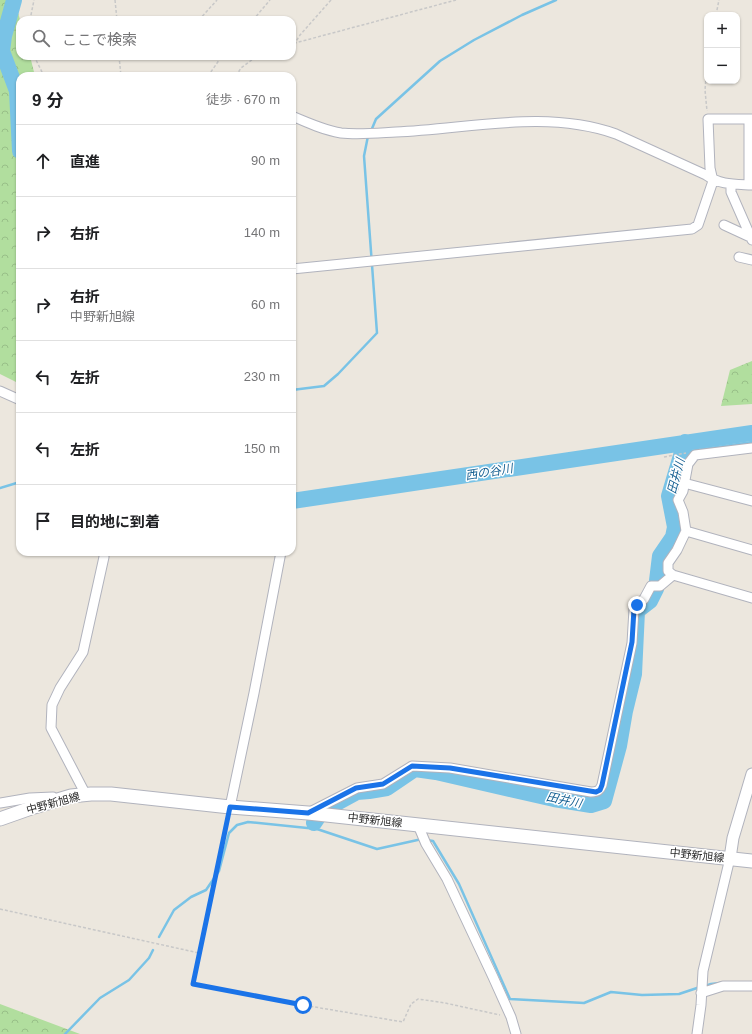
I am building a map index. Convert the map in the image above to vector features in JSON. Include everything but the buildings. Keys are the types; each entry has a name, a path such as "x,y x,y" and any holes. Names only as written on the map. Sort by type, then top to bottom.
{"main road":[{"name":"中野新旭線","path":"0,819 71,796 111,794 230,807 308,813 752,861"}],"street":[{"path":"296,118 327,130 343,133 429,131 507,122 552,123 584,126 602,129 616,134 706,175 713,181 731,185 750,185 750,119 708,119 710,168 713,181 698,225 692,229 296,269"},
{"path":"731,185 732,192 751,238"},
{"path":"724,225 751,238"},
{"path":"739,257 752,260"},
{"path":"0,391 16,398"},
{"path":"752,448 695,455 688,464 684,483 678,500 683,512 686,531 677,550 668,563 668,571 673,575 752,598"},
{"path":"684,483 752,500"},
{"path":"686,531 752,550"},
{"path":"86,795 51,728 52,705 60,688 83,652 104,556"},
{"path":"230,807 254,694 280,556"},
{"path":"308,813 356,788 383,784 412,766 450,768 591,792 600,790 632,642 634,609 644,599 651,586 660,586 673,575"},
{"path":"697,1034 701,1005 703,970 730,858 733,838 752,774"},
{"path":"0,803 30,798 71,796"},
{"path":"418,825 426,844 447,879 493,977 511,1017 516,1034"},
{"path":"701,992 723,986 752,986"}],"path":[{"path":"31,16 34,0"},
{"path":"115,0 117,16"},
{"path":"202,16 216,0"},
{"path":"256,16 270,0"},
{"path":"296,41 331,0"},
{"path":"296,43 456,0"},
{"path":"717,12 719,0"},
{"path":"36,60 42,72"},
{"path":"119,60 121,72"},
{"path":"211,72 219,60"},
{"path":"238,72 241,68 252,60"},
{"path":"706,84 708,119"},
{"path":"230,807 193,984 403,1022 411,1004 418,1000 445,1003 511,1017"},
{"path":"0,909 199,953"}],"green space":[{"path":"0,0 15,0 19,16 16,16 16,60 31,60 34,72 16,72 16,382 0,374"},
{"path":"752,361 752,404 721,406 730,370"},
{"path":"0,1004 80,1034 0,1034"}],"waterway":[{"name":"西の谷川","path":"14,0 4,36 2,51 16,88"},
{"path":"371,131 376,119 440,61 474,40 522,15 556,0"},
{"path":"296,390 324,386 338,374 377,333 364,156 368,136"},
{"name":"西の谷川","path":"296,500 752,433"},
{"name":"田井川","path":"314,823 322,811 357,792 387,788 415,769 436,772 554,799 591,805 604,801 619,746 625,711 634,674 637,611 650,601 656,589 660,556 673,537 675,527 669,496 685,442"},
{"path":"683,452 752,442"},
{"path":"0,488 16,483"},
{"path":"159,937 174,910 191,897 206,890 219,871 229,833 237,825 248,822 317,829 377,849 422,839"},
{"path":"427,840 433,841 459,884 510,999 584,1003 611,992 642,995 679,994 700,987"},
{"path":"65,1034 100,998 129,980 149,958 153,950"},
{"path":"705,986 720,983"}],"route":[{"path":"303,1005 193,984 230,807 308,813 356,788 383,784 412,766 450,768 596,792 600,790 602,785 632,642 634,609 637,605"}]}
